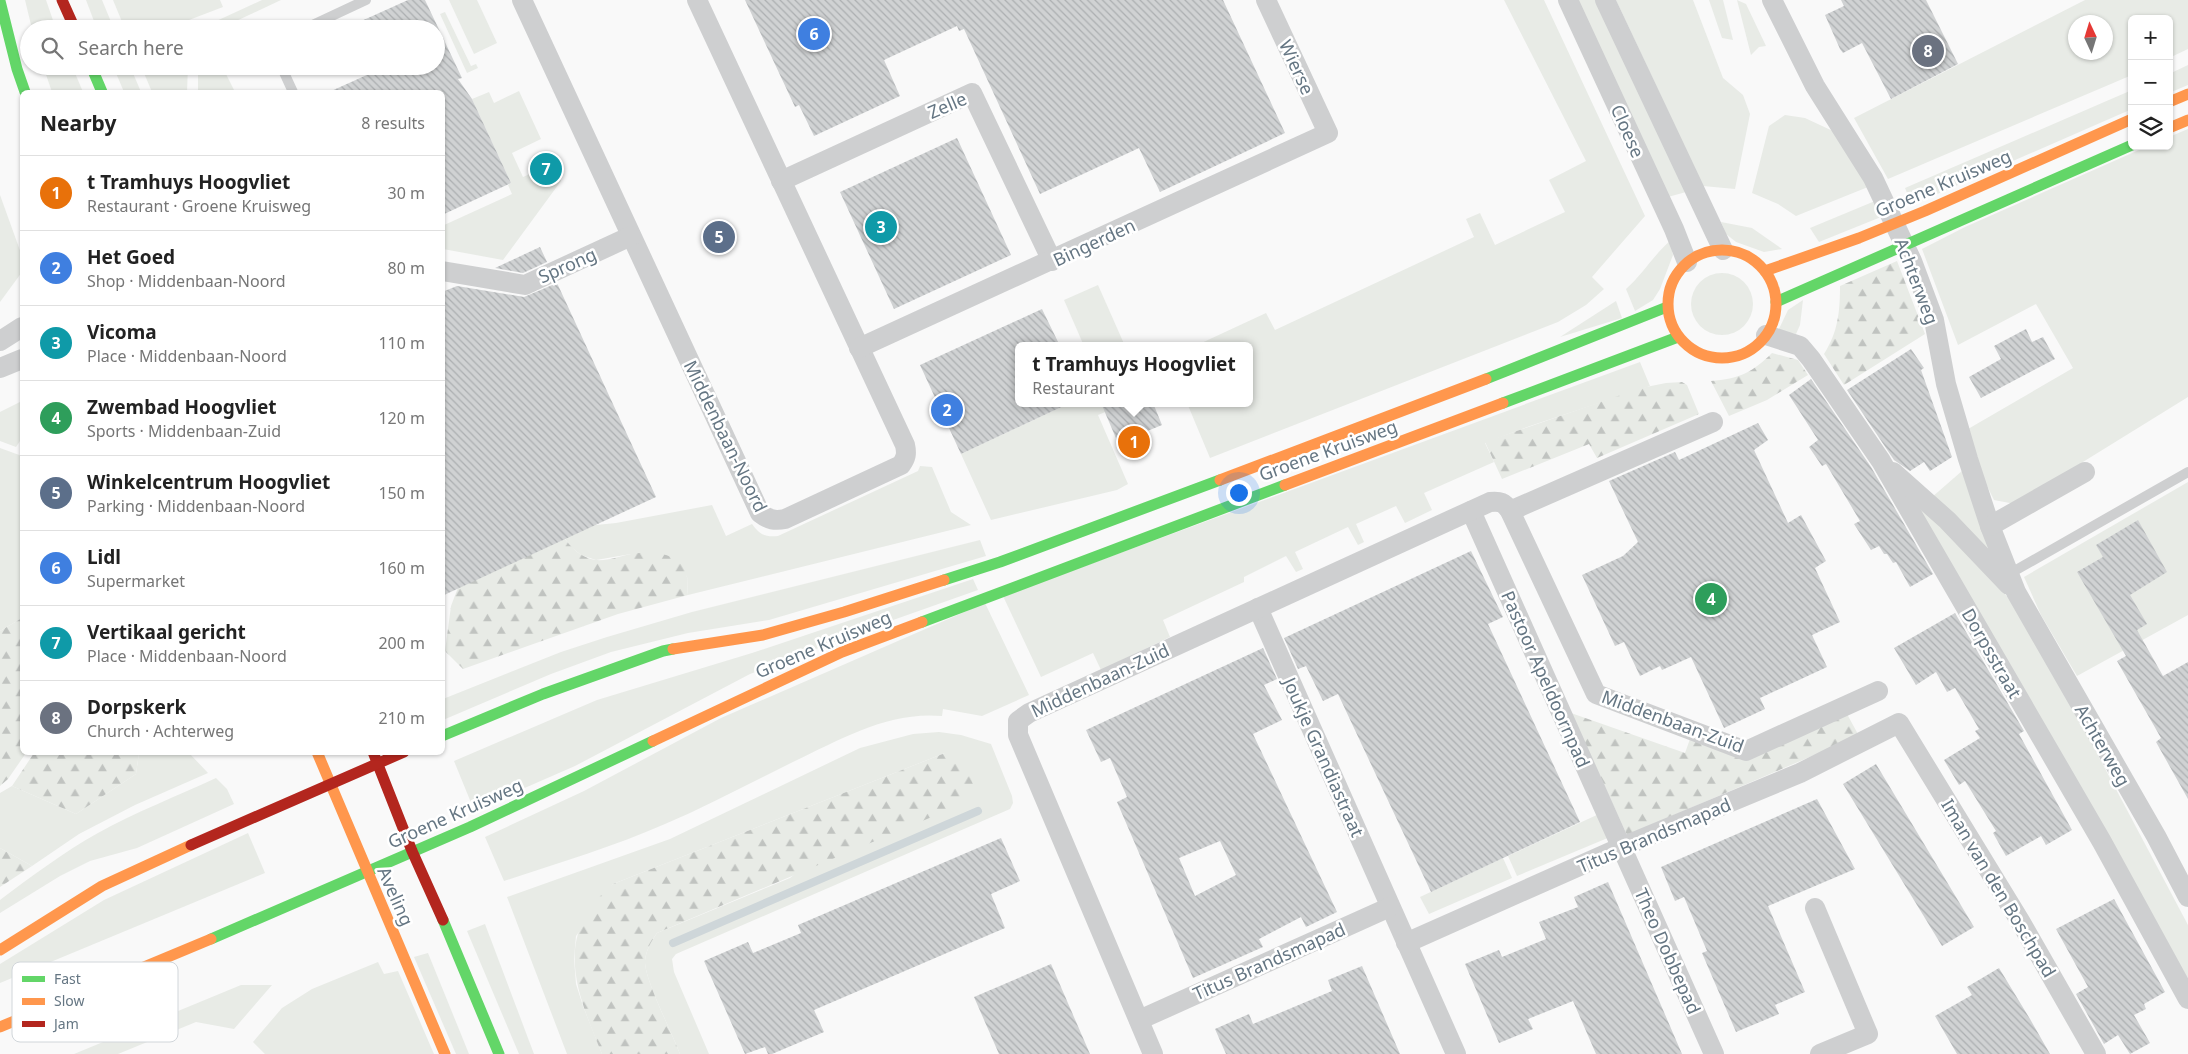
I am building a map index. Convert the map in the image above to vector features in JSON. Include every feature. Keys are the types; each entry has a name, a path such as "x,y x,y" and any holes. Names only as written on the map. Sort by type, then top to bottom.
{"main road":[{"path":"62,0 71,20"},
{"path":"0,1 17,69 24,90"},
{"path":"95,75 101,90"},
{"path":"2173,100 2188,94"},
{"path":"2173,126 2188,120"},
{"name":"Groene Kruisweg","path":"1765,271 1859,238 1925,211 2128,121"},
{"path":"1776,302 2128,147"},
{"path":"1723,250 1742,254 1759,264 1773,286 1776,302 1774,319 1766,335 1756,346 1742,354 1723,358 1712,357 1693,350 1678,337 1671,323 1667,299 1672,282 1687,262 1704,253 1723,250"},
{"name":"Groene Kruisweg","path":"445,735 543,694 664,651 763,635 844,612 1000,562 1391,416 1668,307"},
{"name":"Groene Kruisweg","path":"156,962 293,905 470,826 842,652 1678,337"},
{"name":"Aveling","path":"318,755 444,1054"},
{"name":"Aveling","path":"374,755 412,851 438,907 499,1054"},
{"path":"0,950 102,886 268,810 398,755"},
{"name":"Groene Kruisweg","path":"0,1027 12,1022"}],"street":[{"name":"Middenbaan-Noord","path":"522,0 760,513 768,519 776,521 786,519 901,465 906,458 905,445 697,0"},
{"name":"Wierse","path":"1266,0 1328,133"},
{"name":"Cloese","path":"1568,0 1674,229 1687,262"},
{"name":"Cloese","path":"1605,0 1723,250"},
{"name":"Achterweg","path":"1772,0 1815,86 1873,178 1912,261 1934,320 1946,384 1990,526 2016,592 2156,836 2188,897"},
{"name":"Zelle","path":"781,181 972,93 1052,261"},
{"name":"Bingerden","path":"859,348 1328,133"},
{"name":"Sprong","path":"445,272 525,285 632,236"},
{"path":"0,341 20,328"},
{"name":"Dorpsstraat","path":"1766,335 1800,346 1811,359 1881,461 2102,842 2188,999"},
{"path":"0,368 20,360"},
{"path":"1510,511 1713,422"},
{"name":"Achterweg","path":"1881,461 1947,520 2016,592"},
{"path":"1990,526 2085,472"},
{"name":"Middenbaan-Zuid","path":"1153,1054 1018,735 1018,721 1022,716 1490,502 1499,501 1505,504 1510,511 1596,694 1746,751 1878,691"},
{"name":"Pastoor Apeldoornpad","path":"1471,511 1622,847"},
{"name":"Joukje Grandiastraat","path":"1258,608 1390,907"},
{"name":"Titus Brandsmapad","path":"1406,944 1622,847 1800,773 1899,723"},
{"name":"Iman van den Boschpad","path":"1899,723 2020,921 2096,1054"},
{"name":"Theo Dobbepad","path":"1622,847 1714,1054"},
{"path":"1390,907 1456,1054"},
{"name":"Titus Brandsmapad","path":"1139,1020 1390,907"},
{"path":"1815,908 1868,1034 1820,1054"}],"lane":[{"path":"323,20 366,0"},
{"path":"285,75 292,90"},
{"path":"2009,574 2188,472"}],"green space":[{"path":"25,0 46,0 53,20 30,20"},
{"path":"86,0 102,0 110,20 94,20"},
{"path":"113,0 220,0 223,7 189,20 121,20"},
{"path":"262,0 281,0 238,20 219,20"},
{"path":"449,0 477,0 497,43 474,54"},
{"path":"1504,0 1544,0 1645,216 1592,277 1604,289 1586,305 1558,322 1210,458 1189,407 1253,407 1253,342 1204,342 1266,313 1275,330 1474,237 1466,219 1480,213 1495,245 1565,212 1549,180 1586,161"},
{"path":"1576,0 1597,0 1686,192 1668,197"},
{"path":"1616,0 1693,0 1723,78 1743,95 1750,114 1735,189 1703,186"},
{"path":"1709,0 1723,0 1733,40 1722,38"},
{"path":"1737,0 1746,4 1766,46 1759,47 1751,55"},
{"path":"2085,0 2188,0 2188,49 2173,56 2173,15 2128,15 2128,77 1888,179 1854,118"},
{"path":"445,12 471,66 476,64 478,68 467,73 445,25 445,20 443,20 440,14"},
{"path":"2188,65 2188,85 2173,91 2173,72"},
{"path":"46,75 76,75 82,90 51,90"},
{"path":"117,75 134,75 140,90 123,90"},
{"path":"145,75 188,75 187,90 151,90"},
{"path":"198,75 226,75 234,90 198,90"},
{"path":"519,91 541,139 512,153 523,177 553,164 561,181 503,260 445,249 445,225 512,194 508,185 511,183 472,99 489,92 494,103"},
{"path":"2128,92 2128,111 1912,205 1905,188"},
{"path":"1785,115 1805,118 1835,132 1868,187 1796,216 1778,204 1752,193 1769,126"},
{"path":"2188,129 2188,397 2015,504 1994,500 1983,478 1968,429 2073,368 2036,304 1958,345 1922,249 1965,227 2139,150 2173,150 2173,135"},
{"path":"0,195 20,250 20,275 0,302"},
{"path":"1875,201 1881,217 1819,242 1810,228"},
{"path":"1721,222 1752,228 1782,249 1764,252 1736,242 1726,234"},
{"path":"1670,241 1673,255 1660,289 1653,300 1635,311 1626,289"},
{"path":"1897,261 1925,334 1844,385 1824,354 1829,346 1837,322 1840,286"},
{"path":"1722,273 1734,275 1744,282 1751,292 1753,304 1751,316 1744,326 1734,333 1722,335 1710,333 1700,326 1693,316 1691,304 1693,292 1700,282 1710,275"},
{"path":"1098,285 1123,342 1082,342 1064,300"},
{"path":"1803,300 1800,325 1796,334 1778,331 1788,310"},
{"path":"1616,301 1622,318 1560,337"},
{"path":"1772,353 1798,360 1808,375 1767,400 1729,416 1711,381 1738,376 1752,370"},
{"path":"1640,362 1650,386 1485,443 1494,462 1424,493 1432,510 1405,523 1396,506 1356,524 1364,542 1358,545 1348,527 1295,552 1303,569 1296,572 1286,556 1244,577 1244,582 1163,620 1170,637 1101,670 1093,653 1041,677 1003,596"},
{"path":"1682,382 1687,385 1699,414 1597,458 1589,444 1502,479 1485,442 1641,388"},
{"path":"20,402 20,441 16,447 0,441 0,412"},
{"path":"1061,407 1117,407 1098,415 1128,484 1117,490 991,520 961,454"},
{"path":"0,448 20,455 20,619 0,631"},
{"path":"920,466 932,467 951,512 971,525 688,595 687,576 631,554 596,560 581,555 571,547 563,536 586,526 616,523 712,505 726,536 752,524 763,534 778,536 918,471"},
{"path":"1962,471 1995,560 1931,498"},
{"path":"2188,482 2188,615 2077,676 2041,615 2024,577"},
{"path":"1914,500 1984,570 2010,600 2083,727 2188,925 2188,979"},
{"path":"563,536 577,552 596,560 644,552 658,553 671,557 677,560 686,571 688,595 618,614 463,669 445,651 451,606 462,577"},
{"path":"980,540 986,556 769,620 688,633 611,652 551,674 445,719 445,698 561,652 692,612"},
{"path":"973,579 978,590 750,674 575,766 474,810 454,761 597,700 752,653"},
{"path":"985,603 1029,695 982,716 943,709 942,716 903,718 866,728 698,809 645,832 504,881 485,837 584,791 721,718"},
{"path":"20,619 20,755 25,755 8,779 0,786 0,631"},
{"path":"1571,713 1685,753 1690,739 1748,759 1847,714 1859,736 1627,835"},
{"path":"939,732 961,735 991,744 1012,796 1013,803 1010,809 676,954 672,959 674,972 709,1054 680,1054 646,969 645,961 648,950 657,933 790,878 945,753 613,884 576,936 574,959 576,984 602,1054 567,1054 507,897 670,839 860,748 913,734"},
{"path":"945,753 958,754 965,760 973,784 968,798 953,808 657,933 646,953 646,969 680,1054 602,1054 584,1008 578,986 575,964 576,944 582,923 594,903 613,884"},
{"path":"33,755 139,755 136,774 76,814 12,786"},
{"path":"139,755 191,755 208,773 135,805 79,834 32,866 0,848 0,793 12,786 76,814 136,774"},
{"path":"216,778 227,789 234,804 137,848 90,861 60,876 0,913 0,900 73,848 127,818"},
{"path":"1599,814 1610,837 1517,876 1508,856"},
{"path":"248,833 265,873 51,962 12,962 12,978 0,983 0,964 104,900"},
{"path":"0,848 32,866 0,887"},
{"path":"1503,858 1512,878 1429,914 1420,897"},
{"path":"485,924 534,1054 519,1054 467,931"},
{"path":"428,953 469,1054 456,1054 414,957"},
{"path":"378,962 384,974 398,971 434,1054 265,1054 253,1042 282,1008 312,989"},
{"path":"241,985 272,985 234,1029 196,1022 178,1029 178,1011"},
{"path":"103,1042 147,1042 118,1054 74,1054"}],"building":[{"path":"408,0 425,0 434,20 364,20"},
{"path":"745,0 1223,0 1285,133 1160,192 1139,148 1040,194 964,29 959,31 957,26 884,60 900,96 814,136 799,105 795,107"},
{"path":"1841,0 1926,0 1958,64 1891,99 1862,43 1843,53 1840,49 1825,15 1844,6"},
{"path":"445,42 462,78 458,79 472,99 511,183 445,214 445,90 333,90 367,75 445,75"},
{"path":"957,138 1011,255 894,309 840,192"},
{"path":"540,247 547,262 523,273 495,268"},
{"path":"557,283 656,497 445,595 445,291 457,286 524,297"},
{"path":"1042,309 1058,342 1015,342 1015,407 1061,407 961,454 920,365"},
{"path":"2026,329 2032,342 2043,337 2055,359 1981,398 1969,377 2001,359 1994,346"},
{"path":"1911,349 1924,368 1921,370 1952,457 1930,471 1924,462 1910,471 1894,460 1847,390"},
{"path":"1811,379 1871,467 1933,574 1910,587 1896,562 1893,563 1879,546 1871,550 1854,524 1860,521 1826,464 1822,466 1809,447 1818,440 1789,395"},
{"path":"1103,407 1155,407 1162,425 1118,443"},
{"path":"1758,423 1768,440 1754,450 1788,523 1801,515 1826,561 1815,568 1840,622 1812,635 1827,667 1760,698 1765,709 1724,728 1691,657 1662,670 1660,666 1640,676 1624,642 1615,646 1582,575 1623,556 1638,542 1609,481 1675,452 1679,460"},
{"path":"2138,520 2167,572 2130,595 2147,624 2137,630 2163,676 2188,662 2188,799 2156,742 2161,738 2117,661 2126,656 2077,572 2103,557 2096,545"},
{"path":"1471,551 1503,617 1488,624 1580,822 1431,892 1338,694 1323,701 1306,666 1298,669 1284,638"},
{"path":"1955,613 2024,731 2019,734 2072,830 2046,845 2041,836 2006,856 1993,833 1996,831 1965,781 1959,785 1944,760 1980,738 1975,731 1979,729 1955,688 1947,692 1936,672 1916,685 1894,648"},
{"path":"1263,648 1277,679 1264,685 1282,720 1253,734 1337,912 1306,927 1301,917 1259,939 1263,947 1193,978 1117,802 1127,797 1110,758 1101,762 1086,730","holes":["1220,841 1236,875 1195,896 1179,858"]},
{"path":"1876,764 1974,927 1942,946 1843,784"},
{"path":"1817,799 1855,869 1768,906 1805,992 1775,1005 1779,1014 1736,1032 1702,953 1707,951 1684,897 1675,901 1661,867"},
{"path":"1001,838 1020,881 991,894 1005,928 814,1010 824,1032 772,1054 768,1054 765,1047 745,1054 704,961 748,942 753,953 801,933 798,925"},
{"path":"1608,882 1682,1054 1596,1054 1573,1001 1528,1019 1533,1029 1499,1043 1465,964 1499,950 1502,957 1546,939 1539,922 1578,907 1574,897"},
{"path":"2114,899 2165,992 2144,1004 2146,1009 2134,1015 2150,1043 2130,1054 2118,1035 2104,1044 2076,994 2088,987 2056,929"},
{"path":"1051,964 1090,1054 999,1054 974,997"},
{"path":"1362,966 1400,1054 1226,1054 1215,1029 1249,1014 1253,1024 1332,991 1328,980"},
{"path":"1999,968 2050,1054 1957,1054 1935,1016 1972,995 1967,987"}],"waterway":[{"path":"673,943 978,811"}],"traffic: fast":[{"path":"0,1 17,69 24,90"},
{"path":"95,75 101,90"},
{"path":"1776,302 2128,147"},
{"path":"1486,379 1667,307"},
{"path":"1503,403 1678,337"},
{"path":"944,580 1000,562 1220,480"},
{"path":"922,622 1285,485"},
{"path":"445,735 543,694 673,649"},
{"path":"211,939 470,827 653,741"},
{"path":"443,920 499,1054"}],"traffic: slow":[{"path":"2173,100 2188,94"},
{"path":"2173,126 2188,120"},
{"path":"1765,271 1859,238 1925,211 2128,121"},
{"path":"1722,250 1743,254 1760,266 1772,283 1776,304 1772,325 1760,342 1743,354 1722,358 1701,354 1684,342 1672,325 1668,304 1672,283 1684,266 1701,254 1722,250"},
{"path":"1220,480 1486,379"},
{"path":"1285,485 1503,403"},
{"path":"673,649 763,635 844,612 944,580"},
{"path":"653,741 842,652 922,622"},
{"path":"318,755 445,1054"},
{"path":"0,950 102,886 191,845"},
{"path":"156,962 211,939"},
{"path":"0,1027 12,1022"}],"traffic: jam":[{"path":"62,0 71,20"},
{"path":"374,755 412,851 443,920"},
{"path":"191,845 397,755"}],"place":[{"name":"Lidl","path":"814,34"},
{"name":"Dorpskerk","path":"1928,51"},
{"name":"Vertikaal gericht","path":"546,169"},
{"name":"Vicoma","path":"881,227"},
{"name":"Winkelcentrum Hoogvliet","path":"719,237"},
{"name":"Het Goed","path":"947,410"},
{"name":"t Tramhuys Hoogvliet","path":"1134,442"},
{"name":"Zwembad Hoogvliet","path":"1711,599"}]}
